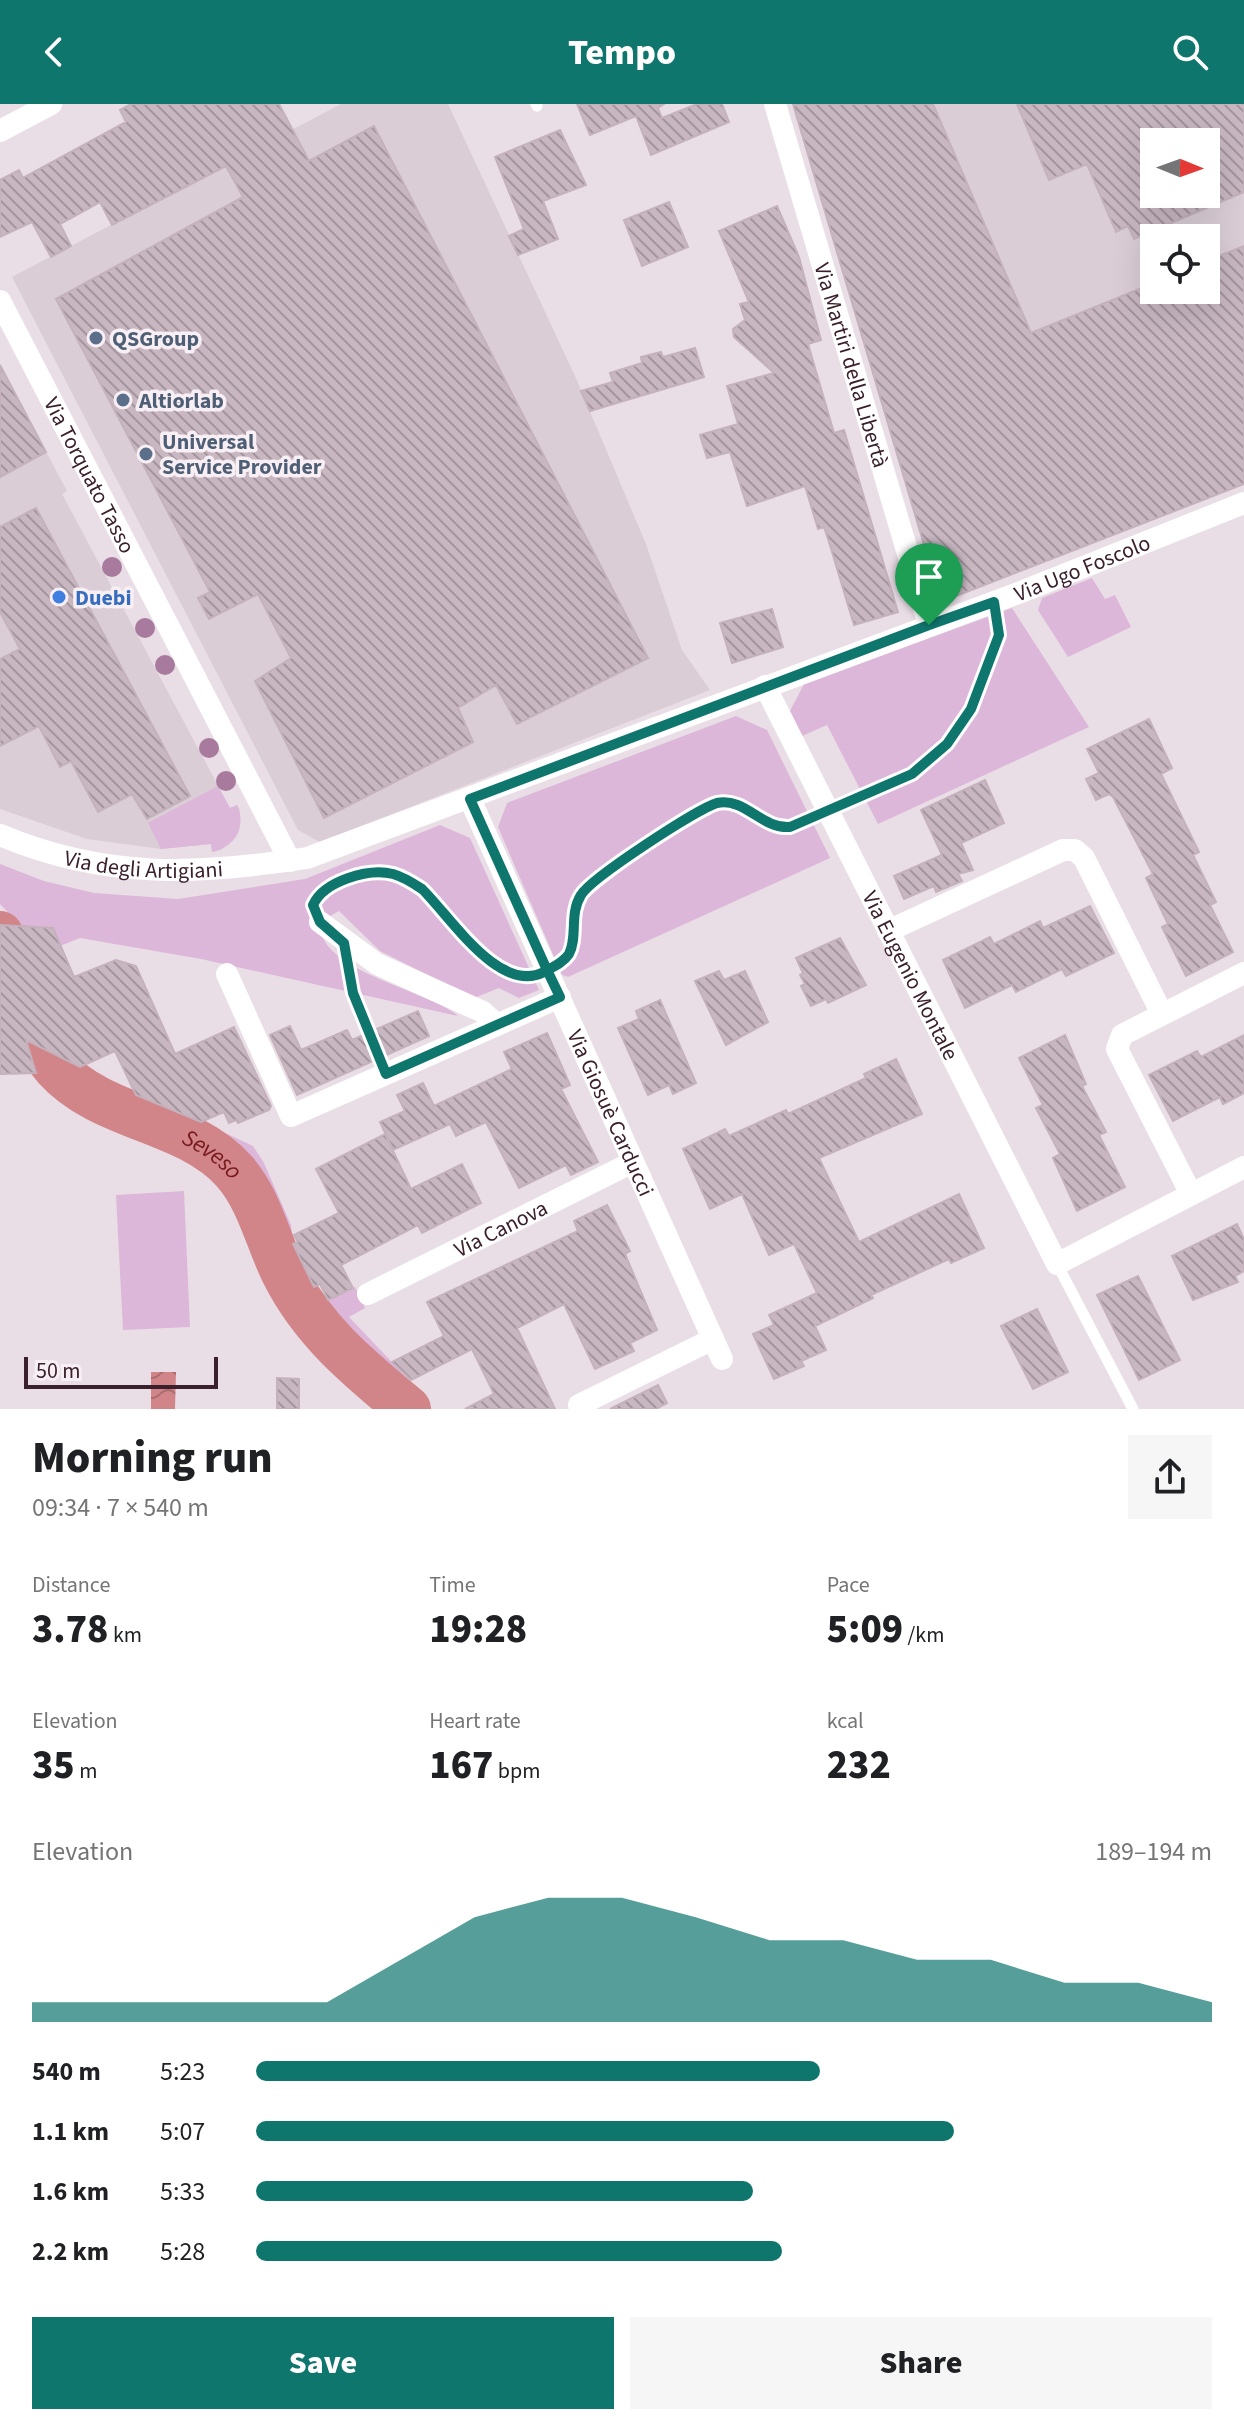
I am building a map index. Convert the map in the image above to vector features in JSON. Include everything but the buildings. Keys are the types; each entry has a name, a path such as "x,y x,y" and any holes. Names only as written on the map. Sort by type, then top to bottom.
{"street":[{"path":"0,131 51,104"},
{"name":"Via Martiri della Libertà","path":"775,104 929,625"},
{"name":"Via Torquato Tasso","path":"0,301 290,861"},
{"name":"Via Ugo Foscolo","path":"290,861 328,852 470,799 994,602 1244,503"},
{"name":"Via Eugenio Montale","path":"765,686 1057,1264"},
{"name":"Via Giosuè Carducci","path":"470,799 718,1349 579,1405"},
{"name":"Via degli Artigiani","path":"0,835 49,854 135,871 214,870 290,861"},
{"path":"888,931 1063,850 1075,850 1084,858 1162,1014"},
{"path":"320,922 344,943 413,983 483,1012 497,1025"},
{"path":"1191,1194 1116,1045 1122,1035 1244,973"},
{"path":"227,974 291,1116 560,997"},
{"name":"Via Canova","path":"368,1294 633,1162"},
{"path":"1057,1264 1244,1167"}],"lane":[{"path":"1057,1264 1133,1409"}],"path":[{"path":"320,922 313,905 323,892 358,876 391,874 422,889 495,965 526,978 547,970 568,955 576,905 592,882 698,812 722,802 732,802 780,828 801,824 922,769 947,744 971,709 999,635 994,602"},
{"path":"344,943 353,993 386,1074"}],"shaded area":[{"path":"341,104 448,104 575,376 646,544 682,650 710,690 320,842 298,830 12,277"},
{"path":"793,104 1244,104 1244,484 941,602"},
{"path":"0,365 67,491 62,494 230,808 237,805 240,810 238,834 221,850 212,852 211,844 161,849 87,839 0,809"},
{"path":"1092,578 1105,599 1115,595 1131,627 1068,657 1038,610 1042,598"},
{"path":"1012,608 1089,727 878,824 827,725 802,736 790,711 804,684"},
{"path":"736,716 767,730 830,858 568,977 562,975 498,827 507,803"},
{"path":"218,786 230,808 237,805 240,813 240,828 233,841 212,852 211,844 161,849 148,823"},
{"path":"440,825 470,838 539,990 519,998 499,988 474,998 380,951 339,911 321,921 323,938 335,953 353,966 443,1006 458,1016 201,959 80,938 60,946 20,934 13,918 0,904 0,864 44,881 94,893 178,899 305,879"},
{"path":"202,1122 253,1146 264,1163 291,1225 293,1244 314,1287 329,1300 355,1287 365,1308 349,1317 430,1402 381,1372 340,1330 322,1307 293,1256 255,1167 237,1145"},
{"path":"184,1191 190,1327 123,1330 116,1195"}],"water":[{"path":"151,1372 176,1372 175,1409 151,1409"}],"waterway":[{"name":"Seveso","path":"0,934 37,1038 56,1068 97,1099 193,1140 234,1171 251,1195 285,1275 310,1314 356,1364 408,1409"}],"place":[{"name":"QSGroup","path":"96,338"},
{"name":"Altiorlab","path":"123,400"},
{"name":"Universal Service Provider","path":"146,454"},
{"name":"Duebi","path":"59,597"}],"route":[{"path":"929,625 470,799 547,970 560,997 386,1074 353,993 344,943 315,915 313,905 316,897 338,883 358,876 377,873 407,879 422,889 495,965 512,975 533,977 547,970 558,965 568,955 572,920 582,892 592,882 698,812 722,802 732,802 772,826 790,827 922,769 947,744 971,709 1001,627 994,602 929,625"}]}
